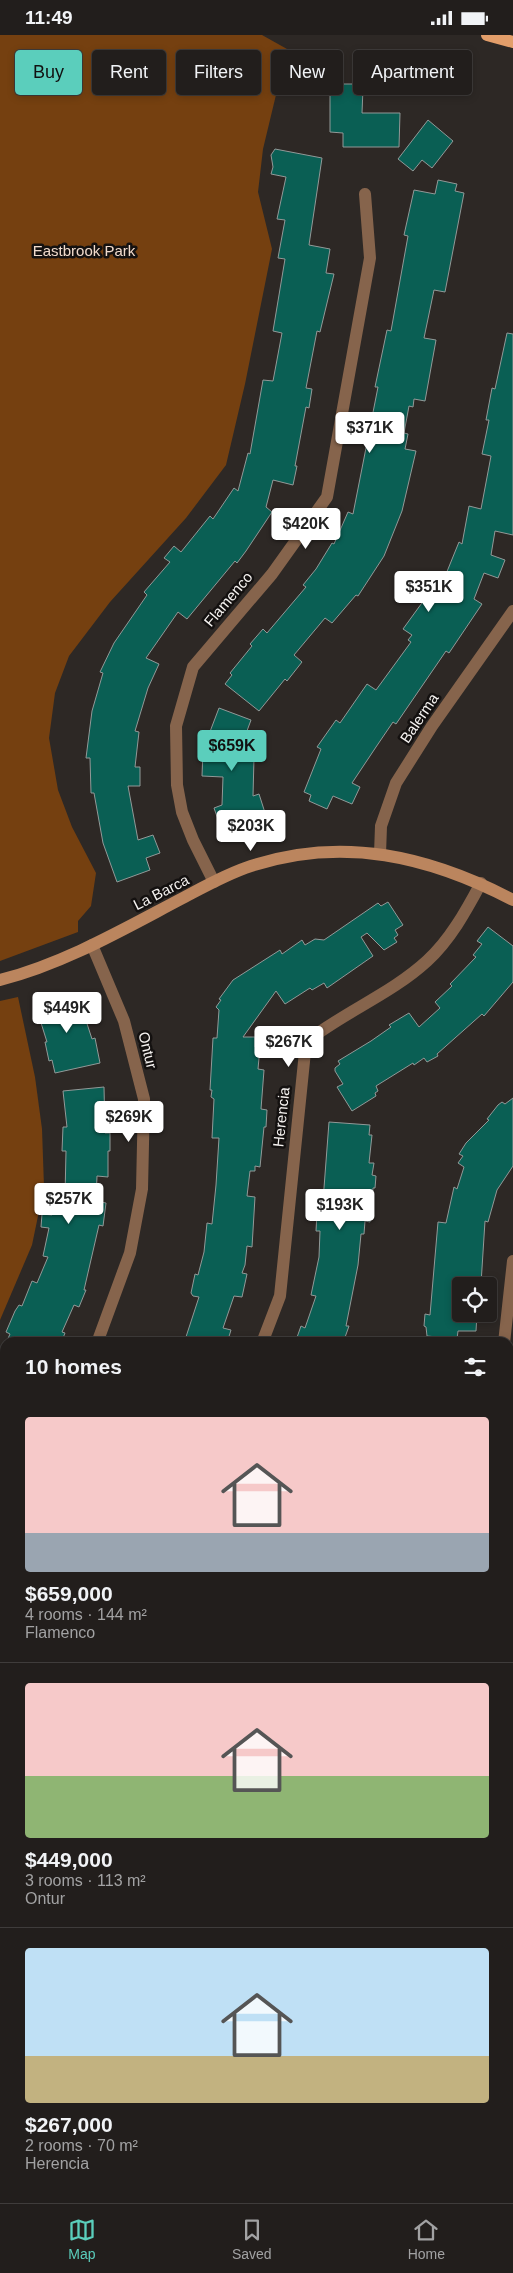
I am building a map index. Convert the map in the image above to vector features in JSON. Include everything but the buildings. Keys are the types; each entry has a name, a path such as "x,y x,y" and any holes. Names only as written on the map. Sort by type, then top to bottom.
{"main road":[{"path":"488,35 513,42"}],"street":[{"name":"Flamenco","path":"214,882 192,839 182,812 177,785 176,726 193,667 272,574 327,497 370,258 365,194"},
{"name":"Balerma","path":"380,854 381,826 396,783 432,726 513,611"},
{"name":"La Barca","path":"0,980 68,956 214,882 250,866 286,857 330,852 380,854 415,860 482,883 513,900"},
{"name":"Herencia","path":"264,1337 280,1296 306,1043 326,1027 408,977 427,961 442,945 482,883"},
{"name":"Ontur","path":"92,945 124,1021 144,1099 141,1198 130,1253 99,1337"},
{"path":"505,1337 513,1261"}],"green space":[{"name":"Eastbrook Park","path":"0,35 262,35 287,49 271,50 271,95 276,95 263,149 258,192 272,249 245,384 226,465 186,518 110,602 69,656 55,693 49,738 58,790 72,827 96,873 91,906 78,921 78,932 0,961"},
{"path":"18,997 35,1077 42,1129 44,1187 32,1245 0,1320 0,1001"}]}
